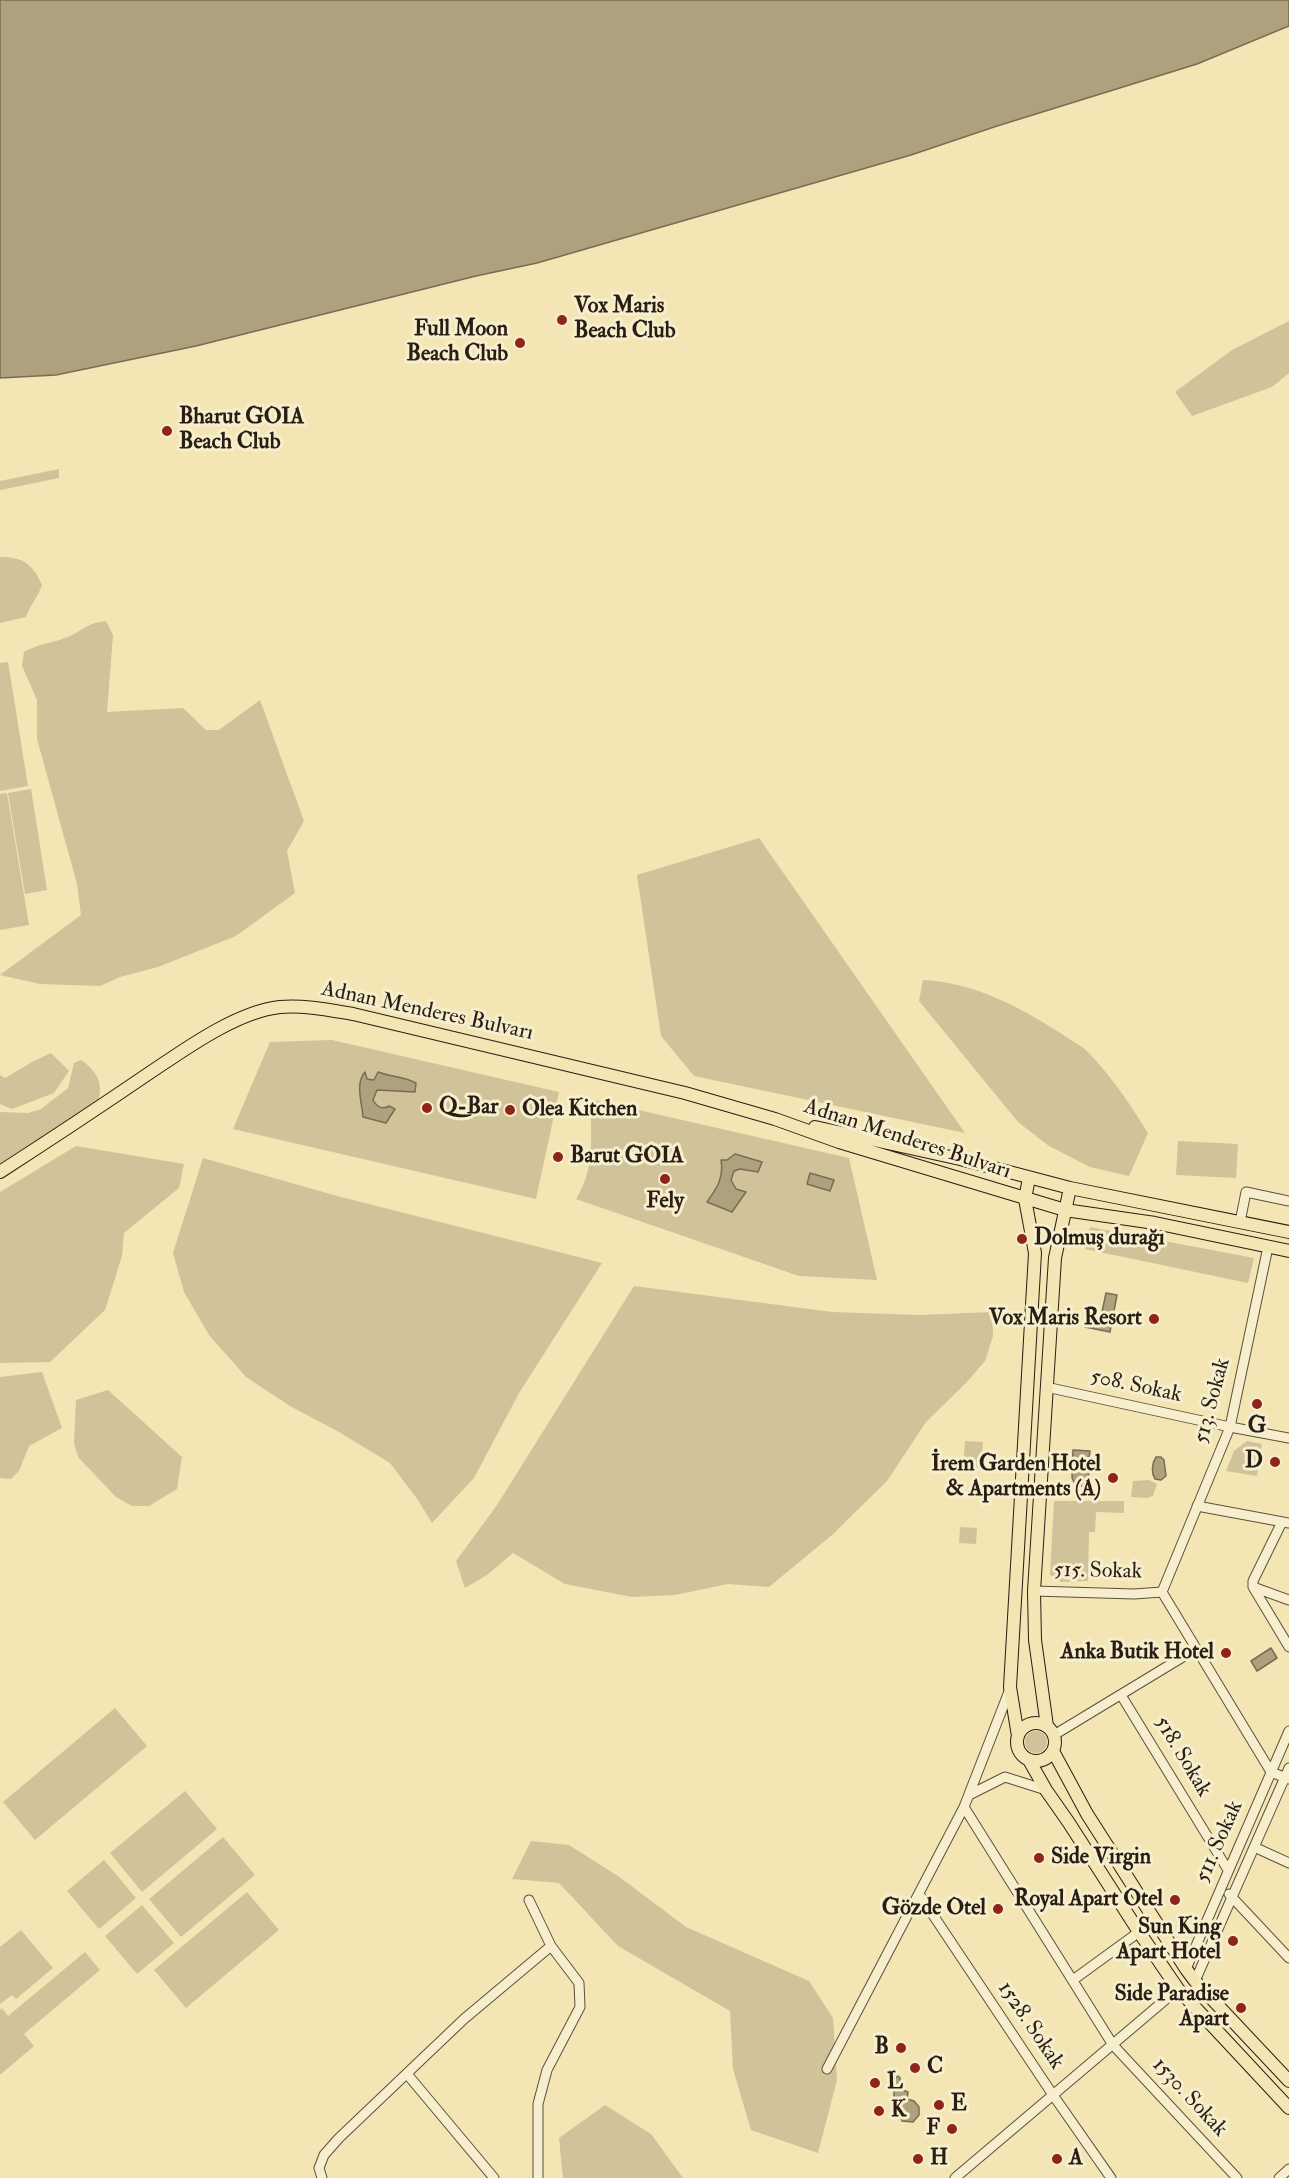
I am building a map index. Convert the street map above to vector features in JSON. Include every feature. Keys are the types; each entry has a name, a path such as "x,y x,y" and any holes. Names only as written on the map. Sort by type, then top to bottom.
{"main road":[{"name":"Adnan Menderes Bulvarı","path":"0,1172 196,1043 239,1020 280,1007 316,1008 353,1014 679,1092 775,1119 960,1159 1070,1188"},
{"name":"Adnan Menderes Bulvarı","path":"775,1119 839,1142 1065,1210"},
{"path":"1029,1178 1025,1199 1035,1253 1010,1687 1019,1750 1029,1760 1138,1932 1178,1989 1289,2108"},
{"path":"1286,2073 1195,1981 1087,1814 1053,1750 1035,1640 1034,1591 1055,1258 1070,1188 1289,1232"},
{"path":"1065,1210 1155,1223 1289,1251"},
{"path":"1018,1736 1030,1724 1036,1723 1051,1731"},
{"path":"1029,1760 1046,1759 1053,1750"}],"street":[{"path":"1240,1222 1246,1192 1289,1201"},
{"name":"513. Sokak","path":"1162,1592 1230,1427 1268,1247"},
{"name":"508. Sokak","path":"1046,1387 1289,1438"},
{"path":"1197,1506 1285,1523 1253,1581 1252,1587 1289,1647"},
{"path":"1252,1587 1289,1600"},
{"name":"515. Sokak","path":"1034,1591 1134,1594 1162,1592"},
{"path":"1162,1592 1271,1772 1288,1774"},
{"path":"1051,1731 1121,1695 1196,1649"},
{"path":"827,2069 964,1807 1010,1687"},
{"name":"518. Sokak","path":"1121,1695 1228,1870"},
{"name":"511. Sokak","path":"1186,1968 1289,1731"},
{"name":"511. Sokak","path":"1195,1981 1288,1774"},
{"path":"969,1795 1005,1777 1046,1790"},
{"name":"1530. Sokak","path":"964,1807 1113,2045 1237,2178"},
{"path":"1254,1847 1289,1863"},
{"path":"1221,1887 1289,1958"},
{"name":"1528. Sokak","path":"919,1894 1111,2178"},
{"path":"529,1900 551,1946 579,1983 580,2007 547,2070 538,2104 538,2178"},
{"path":"1073,1980 1138,1932"},
{"path":"322,2178 319,2168 324,2155 362,2115 464,2019 551,1946"},
{"path":"955,2178 1178,1989"},
{"path":"407,2074 494,2178"},
{"path":"1279,2178 1289,2169"}],"shaded area":[{"path":"0,0 1289,0 1289,26 1197,64 911,155 537,263 196,346 56,375 0,378"},
{"path":"1289,321 1289,373 1272,387 1192,416 1175,392 1232,350"},
{"path":"59,469 59,478 0,490 0,481"},
{"path":"0,557 15,558 26,563 35,572 42,585 26,617 0,623"},
{"path":"106,621 113,635 107,712 183,708 206,730 219,730 260,700 304,821 287,851 295,893 236,936 158,967 120,977 100,986 40,984 0,975 81,915 77,884 37,739 37,700 22,666 24,652 64,638 90,625"},
{"path":"8,662 28,786 0,791 0,663"},
{"path":"31,789 47,890 25,894 8,793"},
{"path":"7,793 29,925 0,930 0,794"},
{"path":"759,838 965,1133 694,1076 661,1036 637,875"},
{"path":"923,980 960,985 996,998 1046,1024 1088,1052 1120,1091 1148,1133 1129,1176 1090,1167 1049,1146 1018,1122 919,1001"},
{"path":"332,1040 559,1092 536,1199 233,1129 270,1042"},
{"path":"51,1053 69,1071 54,1093 12,1109 0,1104 0,1075 5,1078"},
{"path":"81,1060 98,1078 100,1095 98,1102 0,1165 0,1112 28,1113 41,1109 68,1088 74,1063"},
{"path":"365,1072 367,1079 374,1080 378,1072 416,1083 415,1092 377,1090 373,1100 376,1104 382,1108 389,1106 395,1109 386,1123 363,1117 360,1081"},
{"path":"590,1099 849,1158 877,1280 799,1276 576,1199 587,1175 591,1151"},
{"path":"1178,1141 1238,1144 1236,1178 1176,1175"},
{"path":"76,1146 184,1164 179,1188 124,1233 122,1256 105,1310 50,1362 0,1363 0,1192"},
{"path":"735,1154 762,1162 758,1172 740,1169 734,1171 731,1180 736,1189 746,1192 732,1212 707,1202 719,1182 721,1160 727,1160"},
{"path":"203,1158 341,1197 602,1263 519,1393 474,1478 432,1523 390,1463 290,1406 246,1377 209,1335 184,1292 173,1253"},
{"path":"810,1173 834,1180 830,1191 807,1184"},
{"path":"1090,1227 1254,1258 1248,1283 1085,1249"},
{"path":"634,1286 832,1312 920,1315 992,1312 993,1336 985,1361 926,1422 887,1481 832,1535 769,1587 728,1584 675,1595 632,1597 565,1584 513,1553 487,1575 465,1588 456,1561 497,1505"},
{"path":"1106,1293 1117,1295 1110,1332 1085,1327 1088,1314 1101,1317"},
{"path":"42,1372 62,1428 29,1446 19,1471 11,1479 0,1478 0,1377"},
{"path":"108,1390 182,1457 177,1489 149,1506 132,1506 116,1497 78,1457 74,1443 76,1400"},
{"path":"965,1441 983,1442 981,1468 963,1467"},
{"path":"1247,1441 1262,1444 1257,1476 1226,1471 1234,1451"},
{"path":"1073,1450 1090,1451 1089,1458 1084,1464 1089,1471 1088,1481 1082,1486 1075,1484 1072,1478"},
{"path":"1156,1457 1164,1460 1166,1476 1161,1480 1155,1479 1153,1474"},
{"path":"1149,1480 1157,1484 1153,1496 1131,1497 1133,1481"},
{"path":"1054,1501 1124,1501 1124,1513 1096,1512 1095,1532 1089,1532 1088,1581 1061,1582 1050,1575"},
{"path":"960,1527 977,1528 976,1544 959,1543"},
{"path":"1271,1648 1277,1658 1257,1671 1251,1661"},
{"path":"115,1708 147,1746 35,1840 3,1802"},
{"path":"1036,1731 1044,1734 1047,1742 1044,1750 1036,1753 1028,1750 1025,1742 1028,1734"},
{"path":"185,1791 217,1829 142,1892 110,1853"},
{"path":"223,1837 255,1875 181,1937 149,1899"},
{"path":"531,1841 569,1845 618,1876 686,1927 809,1981 833,2018 837,2080 818,2153 751,2130 733,2069 730,2011 618,1946 559,1883 512,1879"},
{"path":"104,1860 136,1898 99,1929 67,1891"},
{"path":"247,1892 279,1930 186,2008 154,1970"},
{"path":"142,1905 174,1943 137,1974 105,1936"},
{"path":"21,1930 53,1968 16,1999 12,1995 0,2004 0,1947"},
{"path":"85,1952 100,1970 24,2034 34,2046 0,2075 0,2010 2,2008 8,2016"},
{"path":"898,2076 900,2089 908,2092 907,2099 914,2101 919,2107 919,2115 913,2122 902,2121 894,2101 894,2079"},
{"path":"605,2105 651,2134 683,2178 563,2178 559,2138"}],"place":[{"name":"Vox Maris Beach Club","path":"562,320"},
{"name":"Full Moon Beach Club","path":"520,343"},
{"name":"Bharut GOIA Beach Club","path":"167,431"},
{"name":"Q-Bar","path":"427,1108"},
{"name":"Olea Kitchen","path":"510,1110"},
{"name":"Barut GOIA","path":"558,1157"},
{"name":"Fely","path":"665,1179"},
{"name":"Dolmuş durağı","path":"1022,1239"},
{"name":"Vox Maris Resort","path":"1154,1319"},
{"name":"G","path":"1257,1404"},
{"name":"D","path":"1275,1462"},
{"name":"İrem Garden Hotel & Apartments (A)","path":"1113,1478"},
{"name":"Anka Butik Hotel","path":"1226,1653"},
{"name":"Side Virgin","path":"1039,1858"},
{"name":"Royal Apart Otel","path":"1175,1900"},
{"name":"Gözde Otel","path":"998,1909"},
{"name":"Sun King Apart Hotel","path":"1233,1941"},
{"name":"Side Paradise Apart","path":"1241,2008"},
{"name":"B","path":"901,2048"},
{"name":"C","path":"915,2068"},
{"name":"L","path":"875,2083"},
{"name":"E","path":"939,2105"},
{"name":"K","path":"879,2111"},
{"name":"F","path":"952,2129"},
{"name":"H","path":"918,2159"},
{"name":"A","path":"1057,2159"}]}
